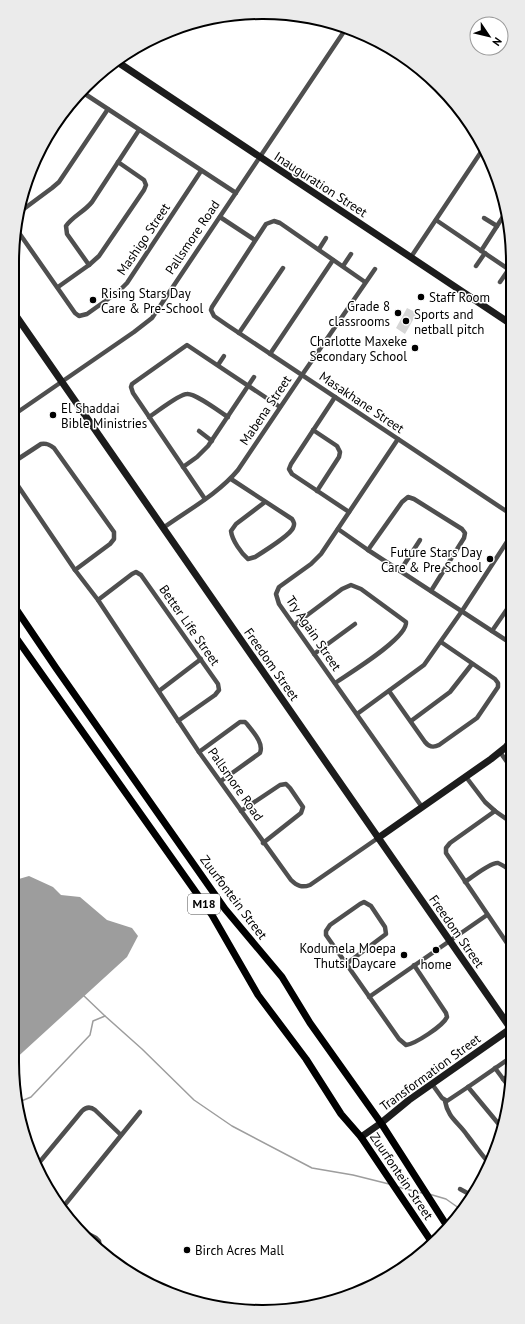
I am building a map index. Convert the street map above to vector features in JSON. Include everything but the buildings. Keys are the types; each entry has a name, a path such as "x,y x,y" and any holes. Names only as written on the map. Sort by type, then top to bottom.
{"main road":[{"name":"Zuurfontein Street","path":"19,614 60,675 225,909 282,977 310,1023 381,1123 446,1223"},
{"name":"Zuurfontein Street","path":"19,642 212,915 262,1000 303,1054 341,1114 361,1137 430,1239"}],"street":[{"name":"Pallsmore Road","path":"19,411 152,318 343,33"},
{"name":"Inauguration Street","path":"121,64 506,321"},
{"path":"86,95 236,194"},
{"path":"26,207 59,182 108,109"},
{"path":"89,265 67,234 66,226 88,207 139,130"},
{"path":"411,257 480,153"},
{"path":"58,287 89,265 101,254 144,190 146,185 144,180 118,162"},
{"name":"Mashigo Street","path":"21,235 75,313 79,316 87,314 118,292 127,283 201,171"},
{"path":"220,217 255,240"},
{"path":"484,218 496,226"},
{"path":"476,266 496,226 502,218"},
{"path":"436,220 506,267"},
{"name":"Masakhane Street","path":"319,249 280,223 274,221 266,224 212,307 211,310 214,316 506,511"},
{"path":"326,238 319,249 365,282"},
{"path":"343,266 351,254"},
{"path":"270,354 333,260"},
{"path":"239,333 283,268"},
{"name":"Mabena Street","path":"163,528 216,492 231,479 375,269"},
{"path":"500,282 506,275"},
{"name":"Freedom Street","path":"19,322 449,941 506,1021"},
{"path":"205,499 131,390 134,382 187,345 280,407"},
{"path":"218,365 224,356"},
{"path":"183,467 203,452 254,377"},
{"path":"149,417 181,395 189,394 228,417"},
{"path":"335,397 289,469 292,474 349,512"},
{"path":"313,430 337,446 340,452 339,457 317,491"},
{"path":"199,431 212,440"},
{"name":"Try Again Street","path":"398,439 316,560 282,585 277,591 276,597 279,604 422,807"},
{"path":"19,458 41,444 50,444 114,532 114,539 110,544 75,570"},
{"path":"231,479 292,518 294,522 290,532 255,557 248,559 233,538 231,531 236,524 266,502"},
{"name":"Pallsmore Road","path":"19,487 75,570 98,600 199,752 291,880 298,885 304,887 313,884 466,777 500,752 506,746"},
{"path":"368,550 402,502 408,497 414,499 462,529 465,533 464,538 431,591"},
{"path":"338,529 506,640"},
{"path":"400,571 420,540"},
{"path":"357,714 424,665 462,611 506,543"},
{"name":"Better Life Street","path":"98,600 132,574 136,572 140,573 218,684 219,690 215,695 178,720"},
{"path":"294,625 346,586 351,585 361,590 406,622 407,625 405,629 391,644 335,683"},
{"path":"492,631 506,611"},
{"path":"314,654 355,624"},
{"path":"389,691 425,742 433,747 439,745 477,718 498,687 498,683 495,679 441,642"},
{"path":"159,691 201,659"},
{"path":"411,721 450,692 472,664"},
{"path":"199,752 240,722 245,722 247,724 260,743 261,751 257,756 220,781"},
{"path":"500,752 506,760"},
{"path":"466,777 481,798 506,819"},
{"path":"241,811 280,785 286,784 290,788 303,808 301,813 263,842"},
{"path":"495,811 450,843 446,851 449,858 506,942"},
{"path":"465,882 495,863 506,868"},
{"path":"346,964 386,934 385,927 371,906 364,902 330,925 326,931 327,938 398,1040 406,1045 413,1043 441,1025 446,1020 446,1013 414,965"},
{"path":"369,997 488,915"},
{"name":"Transformation Street","path":"361,1137 409,1100 506,1033"},
{"path":"445,1101 449,1100 506,1061"},
{"path":"495,1068 504,1079"},
{"path":"432,1084 445,1101 452,1118 467,1134 485,1159"},
{"path":"468,1087 498,1124"},
{"path":"41,1161 86,1108 90,1107 95,1110 120,1135"},
{"path":"65,1204 140,1112"},
{"path":"460,1189 467,1193"},
{"path":"92,1236 99,1242"}],"shaded area":[{"name":"Sports and netball pitch","path":"407,308 417,313 405,334 396,328"},
{"path":"29,876 53,887 61,895 80,897 107,920 132,928 138,936 127,957 19,1056 19,879"}],"waterway":[{"path":"83,995 105,1016"},
{"path":"22,1101 31,1097 90,1035 93,1021 105,1016 142,1049 194,1100 232,1126 312,1168 353,1175 389,1184"},
{"path":"398,1187 422,1193"},
{"path":"429,1194 446,1199 458,1207"}],"place":[{"name":"Staff Room","path":"421,297"},
{"name":"Rising Stars Day Care & Pre-School","path":"93,300"},
{"name":"Grade 8 classrooms","path":"398,313"},
{"name":"Sports and netball pitch","path":"406,321"},
{"name":"Charlotte Maxeke Secondary School","path":"415,348"},
{"name":"El Shaddai Bible Ministries","path":"53,415"},
{"name":"Future Stars Day Care & Pre School","path":"490,559"},
{"name":"home","path":"436,950"},
{"name":"Kodumela Moepa Thutsi Daycare","path":"404,955"},
{"name":"Birch Acres Mall","path":"187,1250"}]}
